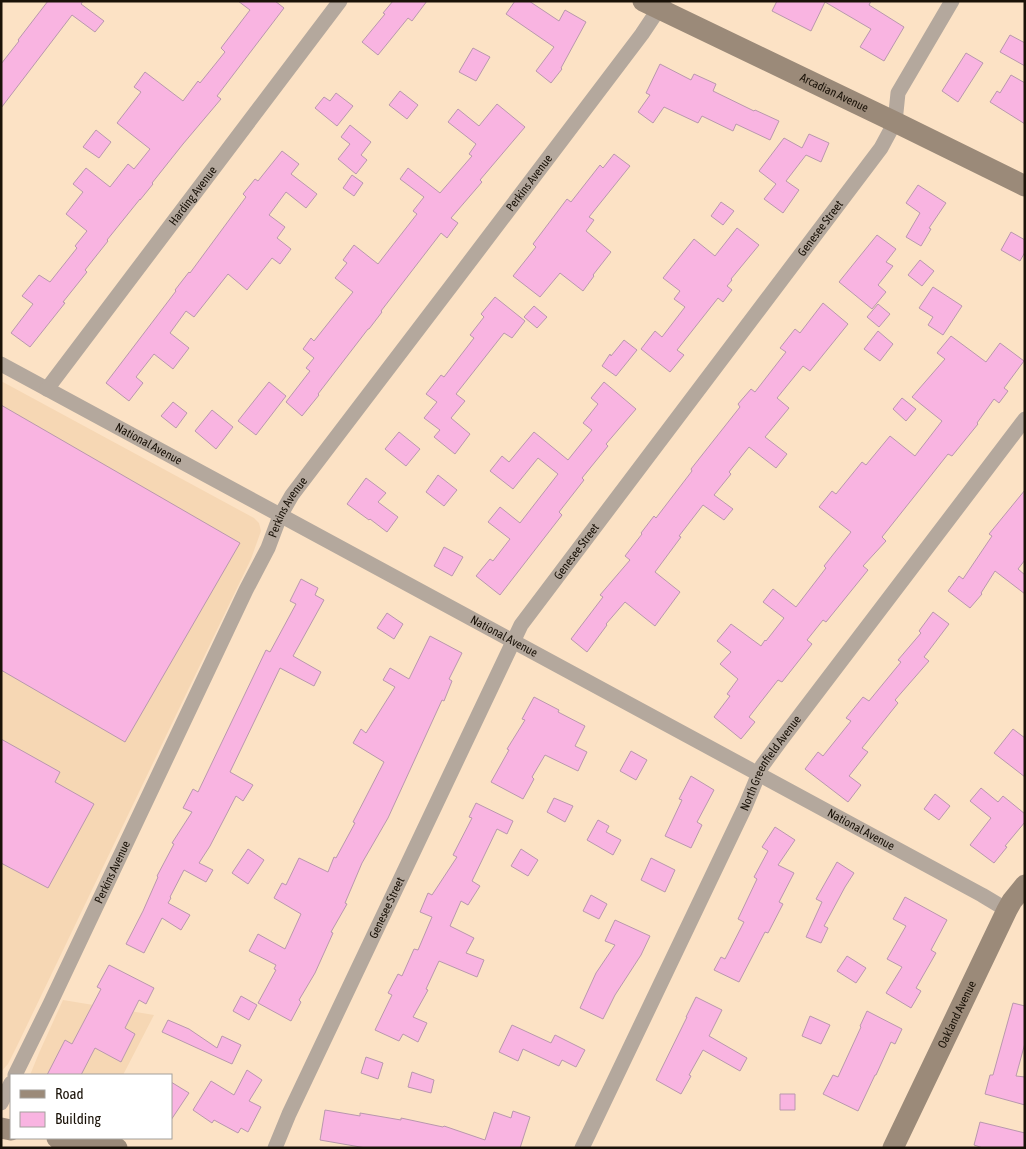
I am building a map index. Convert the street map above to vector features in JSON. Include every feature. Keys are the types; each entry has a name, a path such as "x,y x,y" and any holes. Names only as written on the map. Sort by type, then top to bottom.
{"main road":[{"name":"Arcadian Avenue","path":"655,4 1025,186"},
{"name":"Oakland Avenue","path":"893,1148 1007,910 1025,885"},
{"path":"63,1139 117,1148"}],"street":[{"name":"Harding Avenue","path":"47,389 340,1"},
{"name":"Genesee Street","path":"275,1148 521,625 881,148 895,122 898,93 952,1"},
{"name":"Perkins Avenue","path":"15,1074 246,590 268,548 280,516 292,495 642,34 655,4"},
{"name":"National Avenue","path":"1,364 974,890 1007,910"},
{"name":"North Greenfield Avenue","path":"582,1148 745,807 762,766 1025,419"},
{"path":"1,1103 10,1085"}],"shaded area":[{"path":"1,381 254,518 259,523 261,531 251,559 16,1048 8,1064 1,1072"},
{"path":"63,1000 154,1015 124,1074 30,1074"}],"building":[{"path":"48,1 83,1 81,4 104,21 95,32 72,15 1,108 1,64"},
{"path":"238,1 275,1 284,8 217,96 221,99 107,240 85,270 87,272 63,302 65,303 30,347 11,333 33,304 22,296 39,275 50,282 77,248 75,246 87,231 66,214 83,192 73,184 86,168 110,187 128,164 134,169 150,149 117,123 141,92 134,87 145,72 183,101 198,81 200,83 225,52 221,48 250,10"},
{"path":"393,1 427,1 412,21 408,18 378,55 362,42"},
{"path":"515,1 529,1 559,21 565,10 586,22 562,69 551,83 536,71 554,47 506,14"},
{"path":"777,1 871,1 869,5 904,27 884,61 860,47 871,29 825,2 811,31 772,11"},
{"path":"1010,35 1025,43 1025,66 1000,52"},
{"path":"473,48 490,57 476,81 459,72"},
{"path":"966,53 983,63 958,102 942,91"},
{"path":"660,64 691,80 694,74 716,84 713,91 779,121 770,140 736,124 733,131 702,116 698,123 664,107 653,123 638,112 650,95 646,93"},
{"path":"1011,75 1025,83 1025,124 990,102 997,91 1000,93"},
{"path":"400,91 418,105 407,119 389,105"},
{"path":"336,93 353,106 337,126 315,108 324,97 330,101"},
{"path":"497,104 525,127 451,218 458,223 447,238 441,233 302,416 286,402 310,371 306,368 314,358 303,349 311,338 314,341 353,292 335,278 347,263 343,260 354,245 378,264 417,214 413,211 424,197 400,179 408,168 440,193 472,156 469,154 476,144 448,122 458,109 479,126"},
{"path":"350,125 371,142 361,155 367,160 356,174 338,159 350,144 341,137"},
{"path":"96,130 111,142 99,158 83,147"},
{"path":"809,134 829,143 821,162 806,155 786,181 799,190 783,213 764,199 776,184 759,171 784,138 802,148"},
{"path":"282,151 299,164 291,174 317,194 306,208 286,192 269,215 285,227 277,238 291,249 280,264 272,258 247,290 228,274 194,317 186,311 170,333 189,348 173,369 154,354 136,377 143,383 129,401 106,383 246,197 243,194 255,179 258,181"},
{"path":"614,154 630,166 589,217 594,220 586,231 611,252 583,291 560,273 540,297 513,276 536,247 533,244 567,199 571,202 600,165 603,168"},
{"path":"352,175 363,183 354,196 343,188"},
{"path":"918,185 946,203 929,228 931,229 921,246 906,237 920,213 906,203"},
{"path":"721,202 734,211 723,225 711,216"},
{"path":"737,228 759,245 731,279 727,286 732,290 723,302 718,298 677,350 684,355 670,372 641,349 655,331 662,337 685,307 674,299 680,291 663,278 694,239 715,256"},
{"path":"1011,232 1025,240 1025,252 1020,261 1001,250"},
{"path":"877,235 896,249 886,262 893,266 878,285 886,292 872,309 839,282"},
{"path":"920,260 934,271 922,286 908,275"},
{"path":"933,287 962,306 943,335 928,325 933,317 919,308"},
{"path":"495,297 525,321 512,338 504,333 456,394 465,401 451,418 470,434 455,454 434,437 440,430 424,418 437,402 426,394 441,375 444,377 474,338 470,335 484,317 481,314"},
{"path":"823,303 848,324 810,371 803,366 777,398 789,408 765,437 787,454 776,468 749,447 714,495 733,509 724,520 703,505 655,572 680,592 655,626 625,602 606,624 587,652 571,639 603,597 600,595 630,560 625,556 740,407 738,404 751,389 755,392 786,352 780,348 795,329 800,333"},
{"path":"878,304 890,314 879,327 867,317"},
{"path":"534,306 547,317 537,328 524,317"},
{"path":"878,331 893,344 880,361 864,349"},
{"path":"951,336 986,362 1000,343 1024,361 1004,388 1008,391 999,403 994,399 978,424 952,456 948,454 882,537 886,541 863,566 868,570 826,622 823,620 807,640 812,644 782,682 778,680 749,717 755,722 741,739 714,717 730,696 727,694 738,679 720,664 731,652 717,641 731,624 761,646 784,618 763,602 773,589 796,607 826,568 824,566 851,532 819,507 832,491 836,494 862,462 866,465 890,436 915,456 942,421 912,397 945,359 937,353"},
{"path":"624,340 637,350 616,376 602,366 610,354 611,356"},
{"path":"269,382 286,396 256,435 238,421"},
{"path":"604,382 636,409 606,444 608,446 582,478 584,480 559,512 562,515 500,595 476,576 490,559 493,561 510,539 488,522 500,507 520,523 558,474 538,458 513,489 490,471 502,456 509,462 534,432 568,460 592,430 583,423 598,404 591,398"},
{"path":"902,398 916,409 906,421 893,409"},
{"path":"173,402 187,413 176,428 161,416"},
{"path":"1,405 240,543 125,742 1,670"},
{"path":"212,410 233,427 216,449 195,431"},
{"path":"399,432 420,449 406,466 385,449"},
{"path":"438,475 457,490 444,506 426,492"},
{"path":"366,478 386,493 378,502 398,517 387,532 347,504"},
{"path":"1025,490 1025,560 1018,569 1025,575 1025,594 995,571 982,594 970,608 948,591 959,576 963,579 992,536 989,534"},
{"path":"444,547 463,557 452,576 434,566"},
{"path":"301,579 318,588 315,595 324,600 293,656 321,672 314,686 280,668 230,772 253,785 243,801 236,796 199,863 213,870 206,882 184,870 168,903 190,915 181,930 162,918 144,953 126,944 174,844 172,843 192,812 183,808 193,789 198,792 266,650 270,652 296,604 290,601"},
{"path":"933,612 949,624 924,657 929,661 895,700 898,703 862,748 868,752 849,776 861,785 848,802 805,769 818,752 823,756 851,721 846,718 863,697 869,701 901,662 898,660 921,633 919,631"},
{"path":"387,613 403,624 394,639 377,628"},
{"path":"430,636 462,653 449,679 452,681 388,818 362,863 345,903 347,904 331,932 333,933 315,973 299,1000 301,1002 291,1021 258,1003 276,970 274,969 276,965 249,951 258,934 285,949 301,914 274,898 282,883 286,885 299,858 328,872 334,857 336,858 355,823 353,822 384,762 353,743 361,729 366,733 395,687 383,680 390,668 409,679"},
{"path":"534,697 585,726 575,746 587,752 578,771 545,755 532,777 534,779 523,799 491,782 509,750 507,749 525,720 522,719"},
{"path":"1013,729 1025,738 1025,777 994,753"},
{"path":"1,739 60,772 55,782 94,804 48,888 1,863"},
{"path":"631,751 647,760 636,780 620,771"},
{"path":"691,776 714,790 697,822 702,825 691,848 665,836 682,800 679,799"},
{"path":"981,788 998,802 1003,796 1025,814 1025,822 994,863 970,845 991,818 970,801"},
{"path":"935,794 950,806 939,820 924,809"},
{"path":"554,798 573,806 565,822 547,812"},
{"path":"476,803 513,821 507,834 497,829 472,881 480,886 468,905 461,901 450,926 474,938 466,953 484,960 477,977 439,961 426,989 428,990 413,1017 427,1023 418,1042 403,1034 399,1041 375,1030 392,995 388,993 398,974 402,976 414,949 418,950 432,917 420,912 428,893 432,895 457,857 453,855 472,818 469,817"},
{"path":"598,820 609,826 606,832 621,840 613,855 587,840"},
{"path":"775,827 795,840 778,865 794,873 779,902 783,904 768,933 765,932 739,982 714,970 721,957 725,959 744,922 738,919 757,879 754,877 768,851 762,847"},
{"path":"248,849 264,860 248,884 232,873"},
{"path":"521,849 538,860 528,876 511,866"},
{"path":"651,858 675,870 665,892 641,880"},
{"path":"837,862 854,873 824,926 828,928 821,943 806,937 822,902 816,899"},
{"path":"591,895 607,904 599,919 583,911"},
{"path":"905,897 947,920 931,950 936,953 916,988 921,991 911,1008 886,993 902,967 887,959 906,926 893,919"},
{"path":"615,920 650,936 641,955 615,995 603,1019 580,1008 596,973 615,945 605,941"},
{"path":"847,956 866,968 856,983 837,971"},
{"path":"109,965 154,988 146,1004 139,1000 125,1028 135,1034 121,1062 95,1048 82,1074 48,1074 65,1040 72,1044 101,989 97,987"},
{"path":"241,996 257,1005 249,1020 233,1011"},
{"path":"696,997 722,1010 709,1036 747,1058 740,1071 703,1050 681,1094 656,1080"},
{"path":"1013,1003 1025,1006 1025,1043 1016,1076 1025,1077 1025,1105 985,1094 990,1075 993,1075"},
{"path":"867,1011 902,1029 895,1044 891,1042 858,1111 823,1094 833,1075 838,1077"},
{"path":"810,1016 830,1025 821,1044 802,1036"},
{"path":"168,1020 189,1029 217,1048 222,1036 241,1045 232,1064 162,1032"},
{"path":"512,1025 551,1043 555,1035 585,1050 576,1067 562,1060 559,1066 523,1049 518,1061 499,1052"},
{"path":"366,1057 383,1063 378,1079 361,1073"},
{"path":"247,1070 262,1080 249,1101 261,1107 248,1132 241,1128 238,1133 214,1120 212,1123 193,1110 211,1081 234,1095"},
{"path":"412,1072 434,1080 431,1093 408,1087"},
{"path":"172,1083 189,1093 172,1118"},
{"path":"780,1094 795,1094 795,1110 780,1110"},
{"path":"325,1110 360,1116 360,1113 401,1120 401,1118 444,1126 485,1140 494,1112 511,1118 513,1111 530,1117 520,1148 366,1148 320,1140"},
{"path":"980,1122 1025,1133 1025,1148 983,1148 974,1145"}]}
